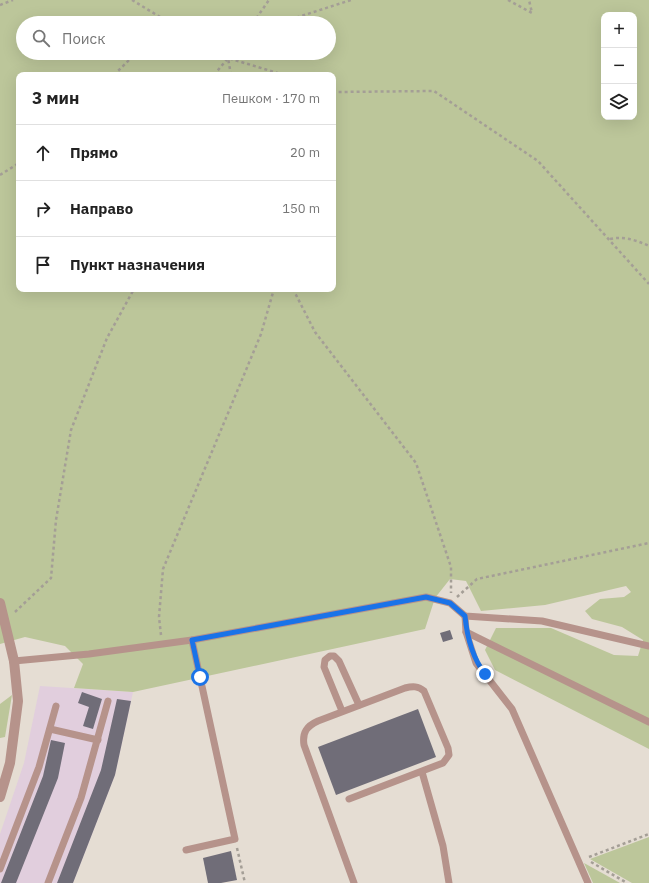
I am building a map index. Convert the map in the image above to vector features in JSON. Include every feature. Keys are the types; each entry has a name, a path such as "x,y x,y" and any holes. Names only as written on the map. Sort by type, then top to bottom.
{"street":[{"path":"0,603 14,661 18,701 10,763 0,797"}],"lane":[{"path":"14,661 89,654 192,640 426,597 450,603 465,616 542,621 649,646"},
{"path":"465,616 466,632 476,662 512,709 588,883"},
{"path":"466,632 649,722"},
{"path":"186,850 235,839 192,640"},
{"path":"342,711 324,667 325,660 330,656 334,656 339,661 359,705"},
{"path":"349,799 444,763 449,755 448,748 424,691 420,688 411,686 342,711 312,724 307,728 303,738 354,883"},
{"path":"48,883 81,798 108,701"},
{"path":"0,869 39,767 56,706"},
{"path":"50,729 98,740"},
{"path":"422,772 443,846 449,883"}],"path":[{"path":"0,4 13,0"},
{"path":"132,0 158,16"},
{"path":"258,16 269,0"},
{"path":"301,16 351,0"},
{"path":"508,0 532,14 529,0"},
{"path":"117,72 129,60"},
{"path":"216,72 226,60"},
{"path":"228,60 230,72"},
{"path":"235,60 274,72"},
{"path":"336,91 434,91 538,161 649,284"},
{"path":"0,175 16,165"},
{"path":"610,239 619,237 638,241 649,246"},
{"path":"4,621 51,578 56,520 71,430 107,338 132,292"},
{"path":"162,644 159,617 163,569 261,334 273,292"},
{"path":"295,292 315,332 416,463 451,567 450,603"},
{"path":"450,603 476,579 649,543"},
{"path":"627,883 585,859 649,834"},
{"path":"235,839 245,883"}],"shaded area":[{"path":"40,686 133,692 115,775 73,883 0,883 0,834 24,763"}],"green space":[{"path":"0,0 649,0 649,749 495,670 485,650 496,628 551,628 614,655 638,656 643,640 622,627 592,619 585,611 600,599 624,597 631,592 626,586 545,605 481,611 466,581 450,579 435,598 425,629 133,692 74,688 83,664 65,646 25,637 0,644"},
{"path":"12,695 5,737 0,738 0,704"},
{"path":"649,837 649,883 632,883 590,859"},
{"path":"584,863 620,883 593,883"}],"building":[{"path":"450,630 453,639 443,642 440,633"},
{"path":"82,692 102,699 93,729 83,726 89,707 78,703"},
{"path":"117,699 131,701 115,775 73,883 57,883 101,770"},
{"path":"418,709 436,757 336,795 318,747"},
{"path":"51,740 65,743 58,778 16,883 1,883 43,776"},
{"path":"231,851 237,880 221,883 208,883 203,858"}],"route":[{"path":"200,677 192,640 426,597 450,603 465,616 466,632 476,662 485,674"}]}
